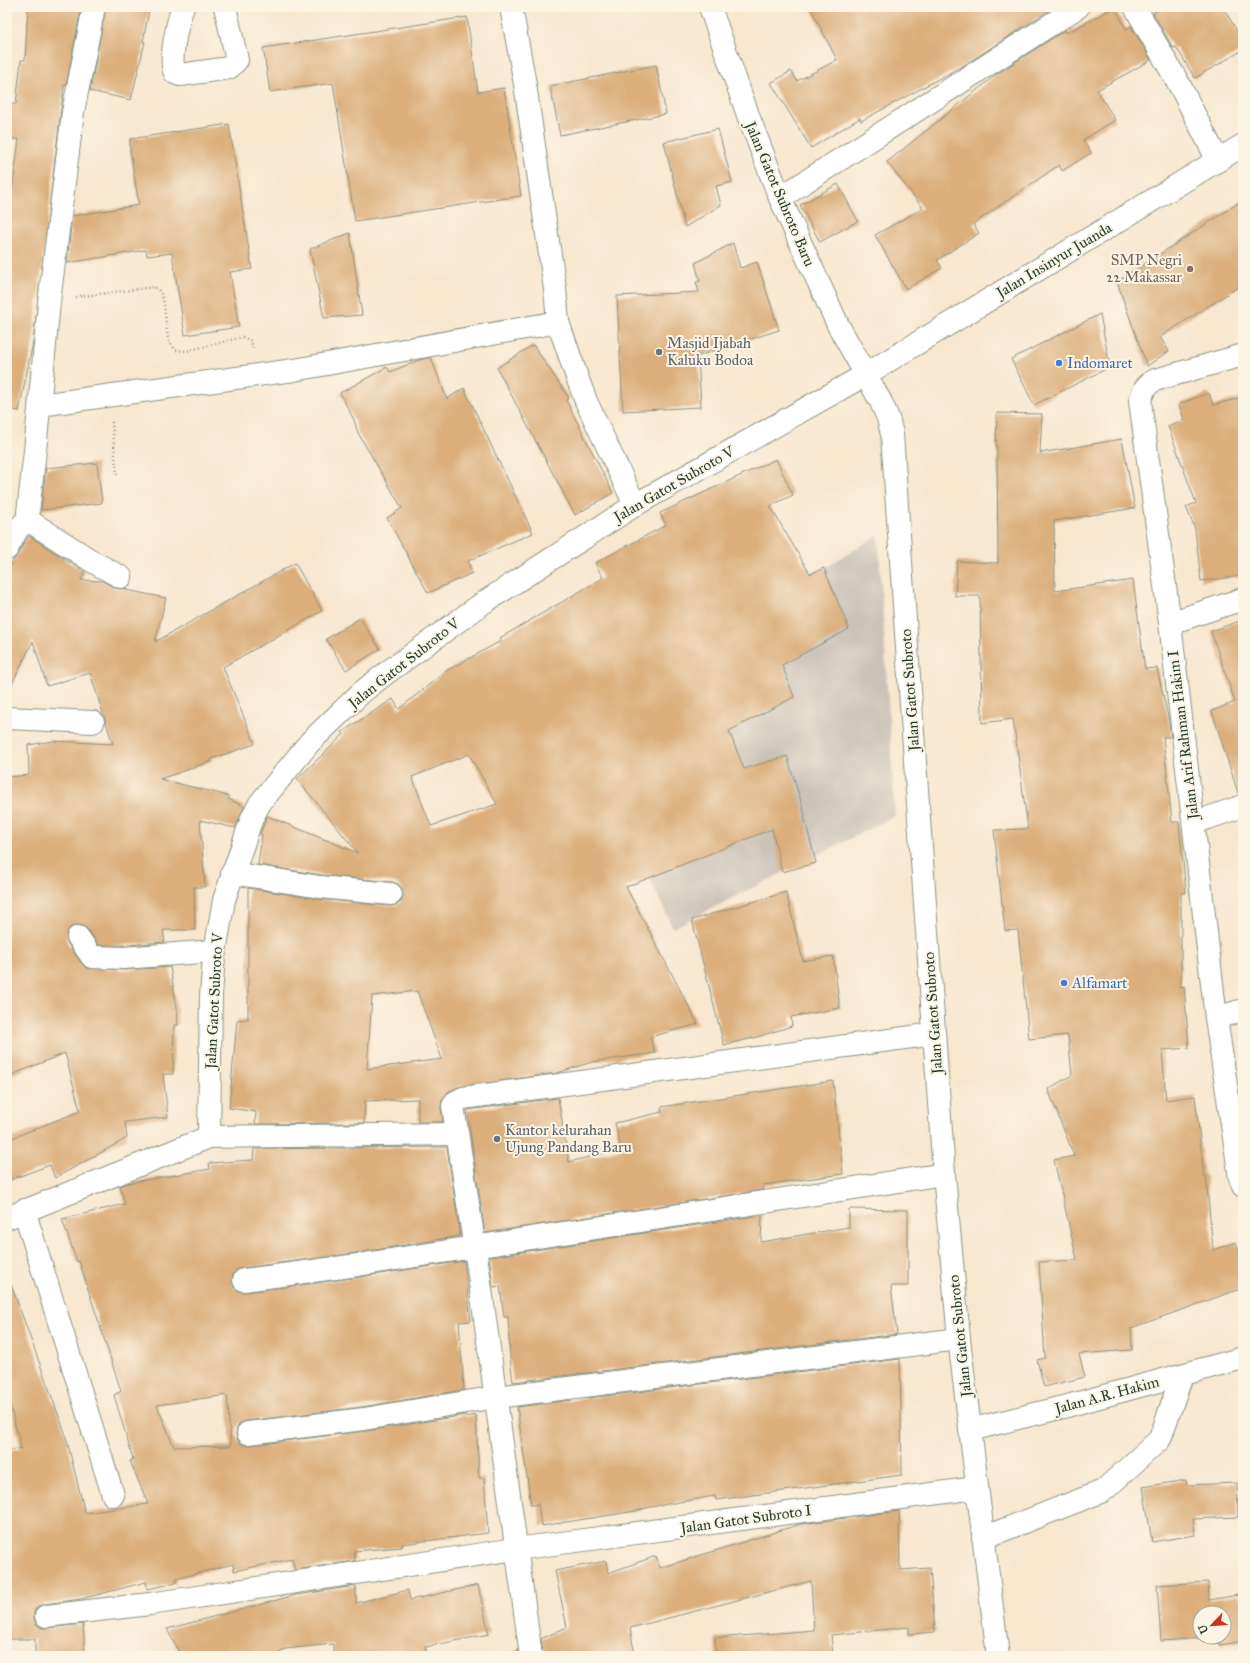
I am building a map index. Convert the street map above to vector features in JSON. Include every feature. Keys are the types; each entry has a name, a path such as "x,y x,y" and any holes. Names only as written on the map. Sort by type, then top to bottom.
{"street":[{"path":"7,549 17,530 28,519 49,302 73,112 94,7"},
{"path":"183,7 178,26 172,65 175,73 180,75 230,68 237,60 225,7"},
{"path":"511,7 525,84 555,289 558,322 586,401 635,505"},
{"path":"780,198 1078,7"},
{"path":"1135,7 1180,86 1218,161"},
{"name":"Jalan Gatot Subroto Baru","path":"716,10 749,118 780,198 838,325 865,375"},
{"name":"Jalan Insinyur Juanda","path":"865,375 1243,146"},
{"path":"40,405 294,370 558,322"},
{"name":"Jalan Arif Rahman Hakim I","path":"1243,355 1155,380 1147,385 1143,391 1140,401 1170,623 1216,1018 1240,1178 1243,1186"},
{"name":"Jalan Gatot Subroto V","path":"209,1136 211,995 214,951 224,900 252,818 260,803 310,742 362,692 483,603 635,505 865,375"},
{"name":"Jalan Gatot Subroto","path":"865,375 888,418 892,434 944,1174 959,1339 976,1488 998,1656"},
{"path":"28,519 38,528 121,577"},
{"path":"1170,623 1243,599"},
{"path":"7,718 93,722"},
{"path":"1194,823 1243,806"},
{"path":"232,873 320,887 391,894"},
{"path":"78,937 92,957 99,958 124,958 214,951"},
{"path":"1216,1018 1243,1010"},
{"path":"531,1656 496,1397 453,1106 455,1102 461,1098 934,1034"},
{"path":"113,1495 16,1214 209,1136 457,1134"},
{"path":"244,1280 358,1265 944,1174"},
{"path":"248,1432 364,1419 496,1397 959,1339"},
{"name":"Jalan A.R. Hakim","path":"970,1430 1243,1358"},
{"path":"983,1538 1103,1492 1160,1439 1182,1375"},
{"name":"Jalan Gatot Subroto I","path":"46,1616 150,1604 516,1549 976,1488"}],"path":[{"path":"72,298 154,287 162,296 169,342 176,350 186,351 243,337 248,338 252,345 258,375"},
{"path":"110,396 117,477"}],"shaded area":[{"path":"878,535 895,816 673,928 586,746 552,713 825,568"}],"building":[{"path":"28,7 81,7 66,86 64,85 33,342 19,411 7,409 7,206 10,207 19,139 7,139 7,104 16,104 21,60 25,60"},
{"path":"106,7 132,7 149,10 143,42 145,42 131,100 90,91"},
{"path":"810,7 1050,7 1051,9 966,64 861,121 860,118 811,148 771,83 791,71 797,81 837,60"},
{"path":"1115,7 1126,29 1131,26 1151,60 1097,90 1115,120 1083,140 1091,153 1062,171 1059,165 973,224 979,233 937,260 942,268 906,289 875,235 923,208 887,162 997,74 1065,30 1067,33"},
{"path":"1163,7 1223,7 1243,41 1243,50 1195,78 1176,47 1173,48 1153,13"},
{"path":"467,17 478,92 504,88 521,196 355,221 333,83 270,92 263,48"},
{"path":"656,65 666,114 560,135 550,86"},
{"path":"229,124 252,269 230,272 239,327 185,335 172,253 147,256 146,250 67,263 72,216 139,205 130,150 130,139"},
{"path":"718,129 732,182 716,186 721,205 685,227 664,142"},
{"path":"838,184 858,221 820,242 800,205"},
{"name":"SMP Negri 22 Makassar","path":"1243,200 1243,284 1160,337 1169,351 1147,366 1117,282"},
{"path":"350,233 362,315 324,318 310,249"},
{"path":"733,243 740,268 757,262 779,330 698,356 701,407 623,411 617,296 699,292 696,282 700,281 695,263"},
{"name":"Indomaret","path":"1100,314 1110,367 1034,405 1011,359"},
{"path":"533,345 569,398 566,400 613,493 575,515 497,368"},
{"path":"431,358 447,399 464,388 533,533 468,561 472,573 428,593 387,518 402,508 358,433 354,420 340,393 387,367 390,372 419,360"},
{"path":"1209,393 1213,405 1243,397 1243,576 1201,581 1195,529 1186,507 1196,503 1168,426 1184,420 1179,404"},
{"path":"997,413 1042,414 1040,453 1122,439 1135,508 1054,521 1055,591 1133,580 1145,669 1157,668 1168,717 1171,737 1163,737 1172,822 1179,822 1186,893 1181,893 1181,987 1184,986 1189,1048 1162,1050 1166,1100 1195,1096 1204,1176 1206,1176 1213,1250 1236,1242 1243,1263 1243,1288 1131,1328 1132,1350 1079,1354 1085,1377 1044,1387 1037,1360 1045,1358 1039,1262 1077,1260 1054,1160 1074,1156 1048,1089 1072,1075 1068,1035 1029,1039 1018,930 1005,931 994,830 1028,829 1013,719 982,723 980,596 955,596 957,561 998,563 996,446"},
{"path":"776,459 793,495 770,506 810,574 824,568 849,629 782,665 794,697 729,731 744,769 787,756 805,815 816,863 782,872 772,829 626,887 698,1024 650,1037 655,1053 592,1062 557,1073 458,1087 449,1091 442,1100 441,1108 443,1122 418,1122 418,1099 365,1101 364,1123 255,1124 256,1112 229,1108 237,1020 248,1019 248,888 319,899 390,906 401,902 403,896 402,889 398,884 392,882 322,875 258,865 262,835 260,834 267,816 358,853 297,779 344,734 342,732 393,699 399,709 446,671 501,641 500,638 603,578 595,563 666,525 660,513","holes":["469,754 497,804 431,826 412,777","417,991 442,1059 367,1069 372,996"]},
{"path":"97,463 102,503 41,510 46,468"},
{"path":"29,536 85,572 81,580 102,581 115,588 126,588 126,590 166,598 155,642 295,563 322,611 223,667 255,744 160,779 229,796 228,799 244,806 235,828 200,820 205,887 194,887 195,930 163,930 165,942 124,945 99,945 88,930 83,926 77,925 71,927 67,932 66,938 68,944 86,968 124,970 170,967 177,1008 178,1025 174,1025 173,1074 163,1074 168,1117 125,1122 127,1138 55,1178 50,1165 7,1181 7,1140 80,1111 65,1053 7,1077 7,777 29,775 28,745 53,741 113,744 90,673 47,686 33,641 7,694 7,571"},
{"path":"360,618 380,649 346,670 326,639"},
{"path":"1243,620 1243,792 1238,793 1212,711 1235,702 1211,631"},
{"path":"786,892 803,961 833,956 840,1008 791,1017 792,1026 724,1045 692,920"},
{"path":"833,1081 843,1174 763,1185 763,1190 485,1233 467,1110 558,1098 569,1162 621,1149 615,1123 662,1112 661,1107"},
{"path":"447,1147 460,1236 356,1253 242,1268 236,1270 232,1276 232,1281 234,1288 240,1292 246,1292 464,1261 471,1321 459,1322 464,1390 362,1407 246,1421 240,1423 236,1434 238,1441 243,1445 250,1445 366,1431 466,1415 466,1417 476,1415 479,1478 484,1478 488,1533 402,1544 402,1547 354,1551 355,1561 295,1570 292,1559 234,1571 233,1564 176,1579 176,1583 147,1589 146,1582 81,1599 45,1604 38,1606 34,1611 36,1624 41,1628 47,1628 83,1624 85,1656 35,1656 35,1639 7,1639 7,1451 21,1448 7,1393 7,1283 10,1282 65,1433 85,1513 148,1504 130,1461 133,1459 114,1395 121,1391 79,1261 77,1262 62,1219 125,1204 120,1186 128,1183 210,1169 209,1163 253,1160 254,1149","holes":["227,1395 231,1446 174,1447 157,1405"]},
{"path":"849,1209 908,1210 908,1286 891,1286 897,1334 513,1382 508,1317 504,1317 500,1286 493,1287 489,1257 762,1215 761,1242 849,1227"},
{"path":"900,1359 902,1475 716,1500 715,1496 650,1507 636,1511 541,1526 538,1504 531,1505 517,1407"},
{"path":"1186,1480 1187,1485 1237,1483 1238,1517 1193,1519 1195,1535 1152,1542 1143,1487"},
{"path":"899,1511 900,1570 930,1568 935,1632 909,1634 909,1627 831,1635 833,1656 716,1656 715,1638 814,1630 811,1581 630,1628 635,1656 543,1656 541,1639 567,1627 555,1571 606,1561 608,1573 656,1556 660,1568 801,1524"},
{"path":"1208,1582 1209,1600 1239,1595 1243,1618 1243,1641 1232,1643 1232,1605 1192,1605 1192,1639 1161,1641 1157,1585"},
{"path":"478,1585 489,1634 425,1647 427,1656 334,1656 333,1644 285,1649 275,1656 181,1656 167,1629 296,1595 356,1586 356,1603 408,1590 410,1600"},
{"path":"518,1650 518,1656 504,1656"}],"place":[{"name":"SMP Negri 22 Makassar","path":"1190,269"},
{"name":"Masjid Ijabah Kaluku Bodoa","path":"659,352"},
{"name":"Indomaret","path":"1059,363"},
{"name":"Alfamart","path":"1064,983"},
{"name":"Kantor kelurahan Ujung Pandang Baru","path":"497,1139"}]}
